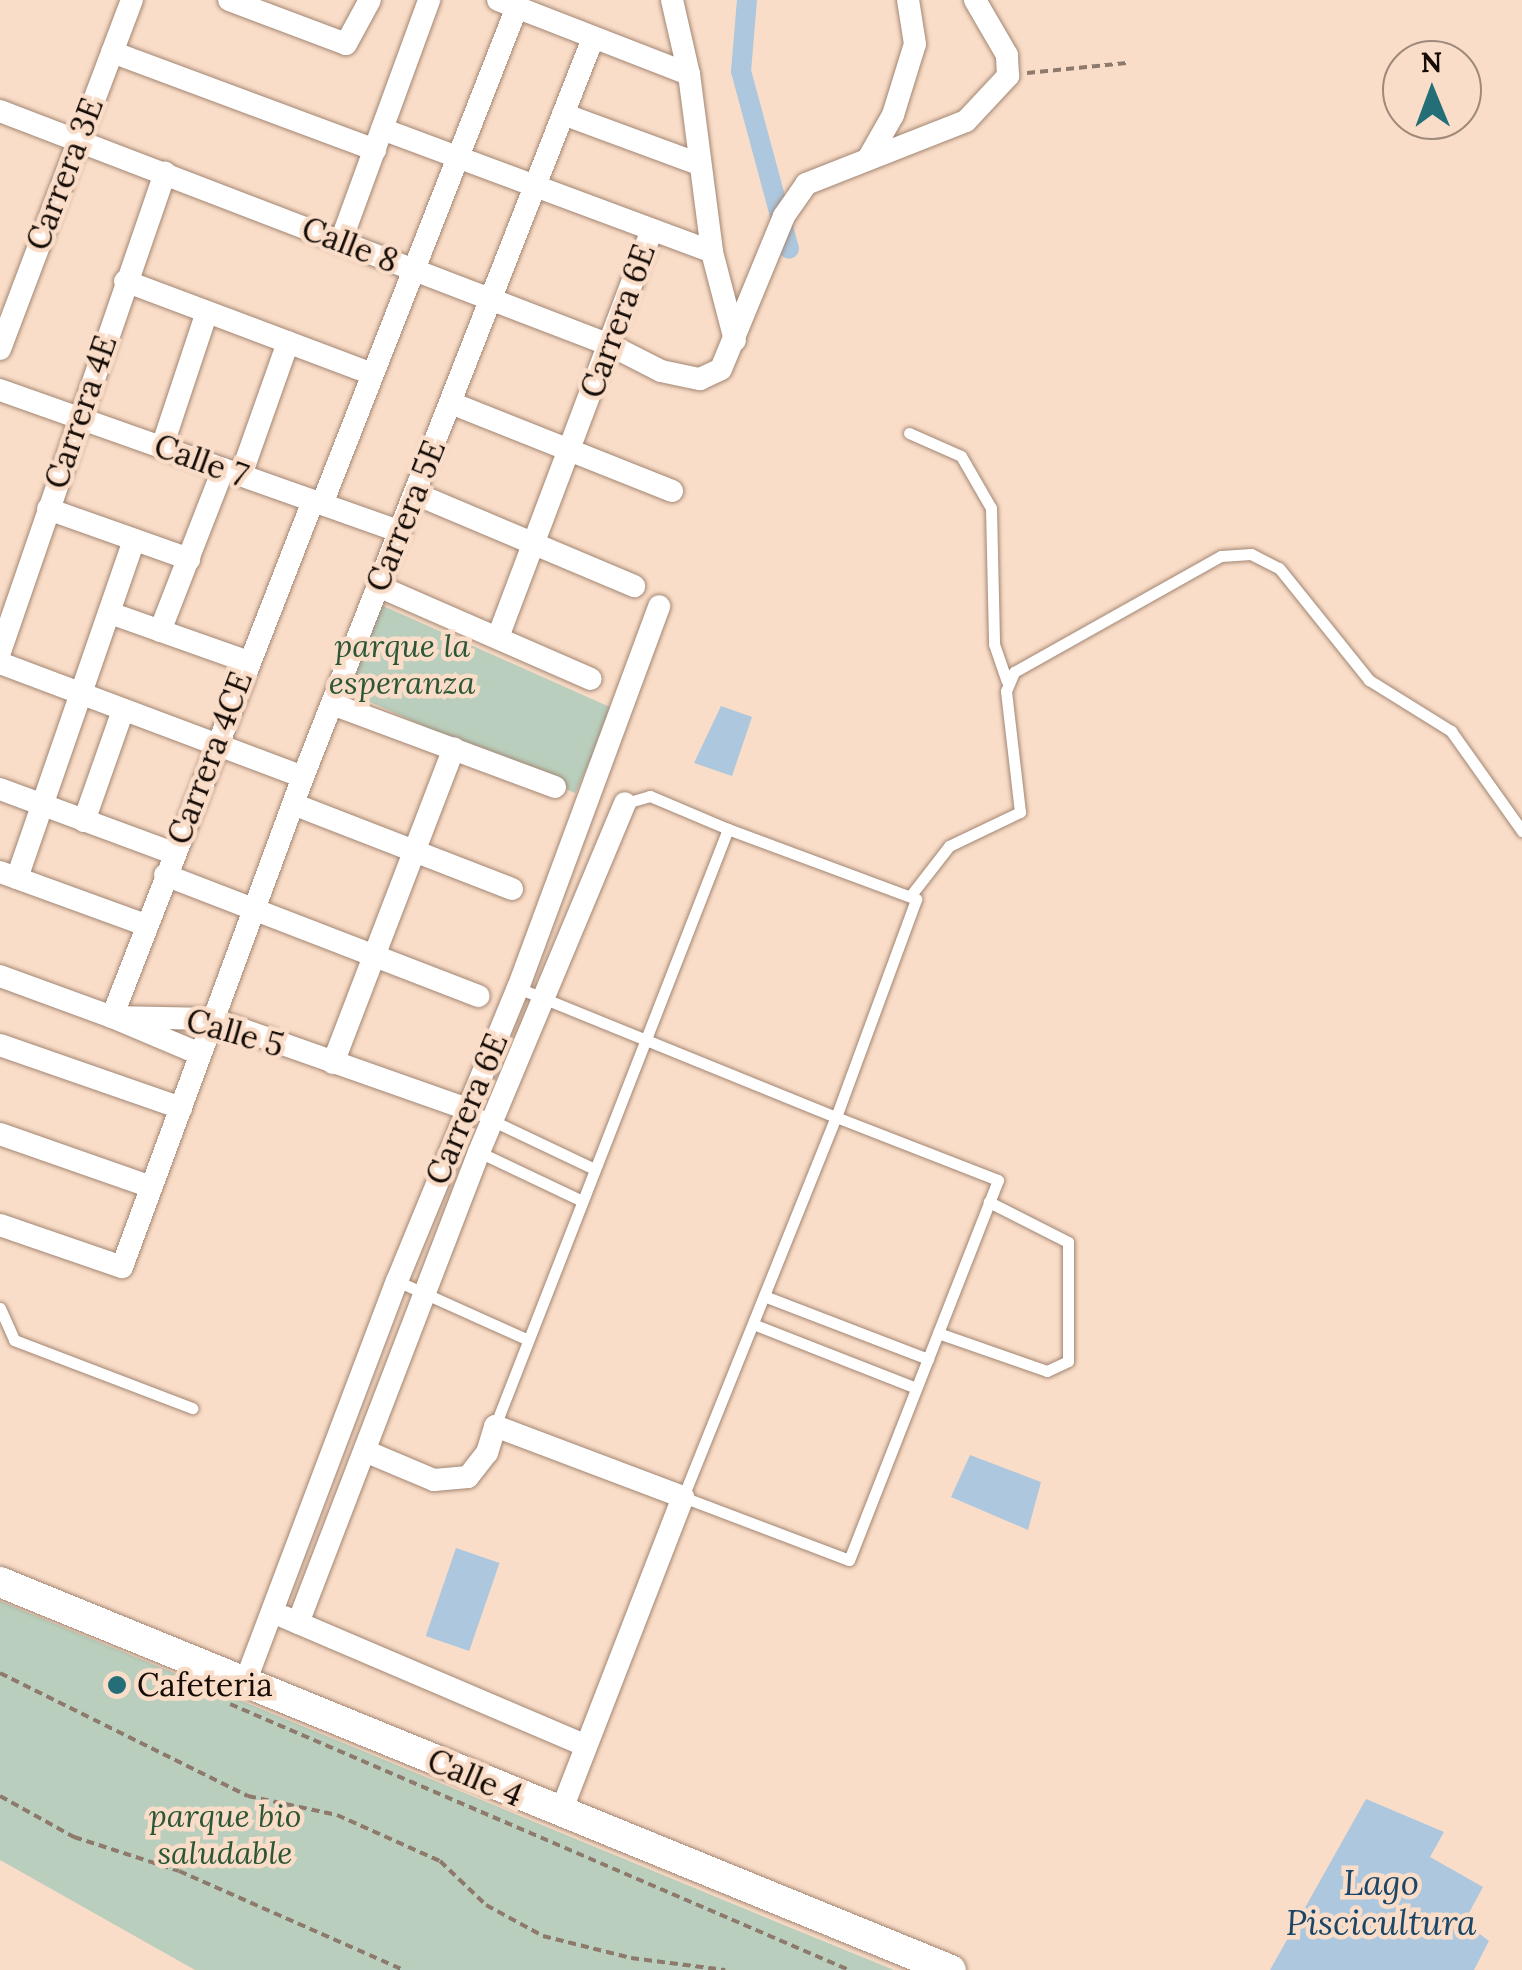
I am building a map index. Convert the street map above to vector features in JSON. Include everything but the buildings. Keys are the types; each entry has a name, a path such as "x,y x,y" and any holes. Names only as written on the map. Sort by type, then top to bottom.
{"street":[{"name":"Carrera 3E","path":"0,349 132,0"},
{"path":"229,0 346,44 370,0"},
{"path":"341,241 429,0"},
{"path":"672,0 689,74 712,252 735,340"},
{"path":"868,159 893,115 915,44 908,0"},
{"path":"735,340 781,224 806,184 966,121 1008,76 1006,55 975,0"},
{"path":"508,4 689,74"},
{"name":"Carrera 4CE","path":"112,1017 215,744 458,157 508,4"},
{"name":"Carrera 5E","path":"0,1225 122,1267 303,777 494,300 592,38"},
{"path":"112,52 378,139 458,157 712,252"},
{"name":"Calle 8","path":"0,111 610,344 661,371 700,379 721,369 735,340"},
{"path":"563,114 699,164"},
{"name":"Carrera 4E","path":"0,652 124,281 165,173"},
{"name":"Carrera 6E","path":"498,637 652,230"},
{"path":"124,281 370,374"},
{"path":"162,446 207,312"},
{"path":"160,631 288,342"},
{"name":"Calle 7","path":"0,390 401,532"},
{"path":"451,403 672,491"},
{"path":"416,494 532,548 634,586"},
{"path":"48,509 189,560"},
{"path":"134,540 43,805 8,875 146,925"},
{"path":"378,586 591,679"},
{"name":"Carrera 6E","path":"246,1680 397,1282 518,988 660,606"},
{"path":"110,613 248,662"},
{"path":"0,663 303,777"},
{"path":"332,704 555,787"},
{"path":"84,821 123,710"},
{"path":"333,1063 378,955 454,748"},
{"path":"0,789 84,821 255,908 478,996"},
{"name":"Carrera 6E","path":"298,1623 479,1152 625,803"},
{"path":"293,804 512,889"},
{"path":"565,866 592,876"},
{"path":"541,927 567,938"},
{"name":"Calle 5","path":"0,976 112,1017 212,1020 468,1109"},
{"path":"112,1017 200,1054"},
{"path":"0,1046 180,1108"},
{"path":"0,1134 151,1187"},
{"path":"453,1143 479,1152"},
{"path":"346,1414 374,1426"},
{"path":"365,1451 434,1480 468,1477 488,1453 495,1426 683,1497 582,1744 560,1814"},
{"path":"308,1513 336,1526"},
{"name":"Calle 4","path":"0,1582 246,1680 560,1814 952,1970"},
{"path":"272,1612 582,1744"}],"lane":[{"path":"909,432 961,456 991,508 994,644 1007,681 1020,812 949,846 910,895"},
{"path":"1007,681 1221,556 1250,554 1279,568 1369,680 1451,731 1522,831"},
{"path":"518,988 649,1038 836,1118 998,1180 849,1560 683,1497 836,1118 916,905 910,895 728,829 650,796 625,803"},
{"path":"495,1426 592,1168 649,1038 728,829"},
{"path":"468,1109 592,1168"},
{"path":"479,1152 580,1200"},
{"path":"938,1332 1047,1371 1068,1361 1068,1242 989,1202"},
{"path":"397,1282 526,1340"},
{"path":"764,1296 928,1358"},
{"path":"0,1308 14,1340 192,1408"},
{"path":"752,1324 916,1388"}],"path":[{"path":"1008,76 1128,63"},
{"path":"0,1673 248,1796 337,1815 440,1861 486,1904 543,1936 631,1958 726,1970"},
{"path":"217,1699 849,1970"},
{"path":"0,1796 74,1837 178,1871 403,1970"}],"green space":[{"name":"parque la esperanza","path":"372,601 613,708 575,793 334,686"},
{"name":"parque bio saludable","path":"0,1601 894,1970 195,1970 0,1860"}],"water":[{"path":"721,706 752,717 732,776 694,763"},
{"path":"970,1455 1041,1482 1028,1530 951,1497"},
{"path":"456,1548 499,1563 469,1651 426,1636"},
{"name":"Lago Piscicultura","path":"1366,1799 1444,1832 1430,1857 1483,1887 1464,1922 1489,1941 1474,1970 1270,1970"}],"waterway":[{"path":"747,0 741,71 789,249"}],"place":[{"name":"Cafeteria","path":"117,1685"}]}
